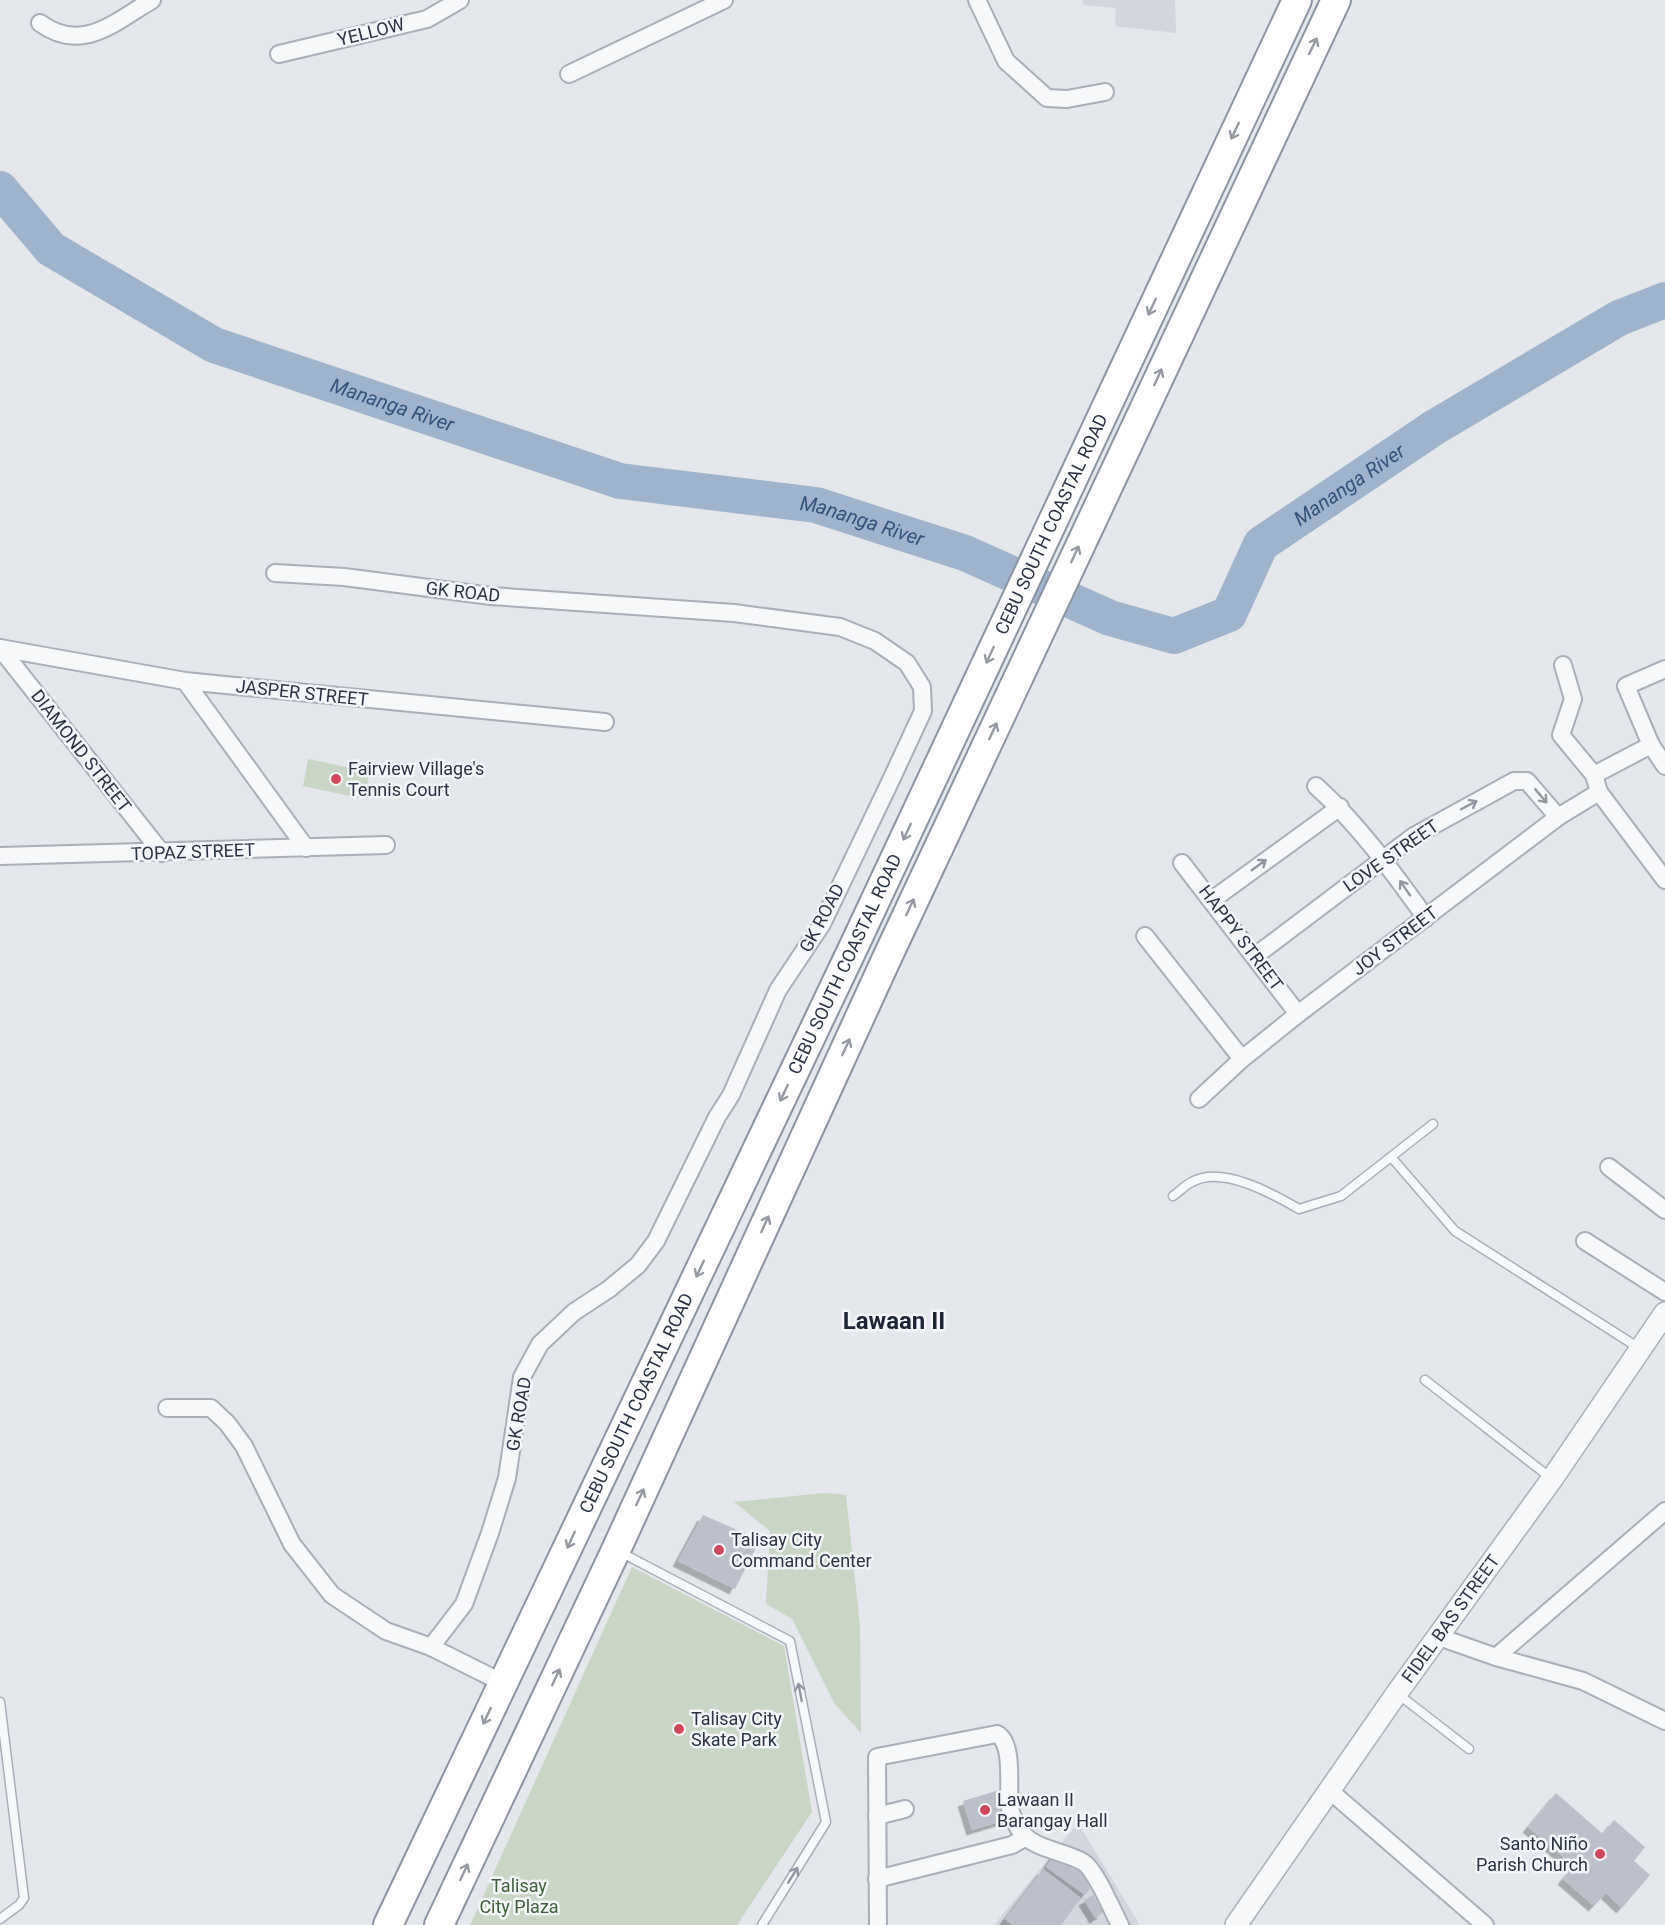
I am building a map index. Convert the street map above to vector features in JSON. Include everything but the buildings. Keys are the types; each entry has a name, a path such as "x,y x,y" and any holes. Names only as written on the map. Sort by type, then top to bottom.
{"highway":[{"name":"CEBU SOUTH COASTAL ROAD","path":"388,1925 854,946 1297,0"},
{"name":"CEBU SOUTH COASTAL ROAD","path":"439,1925 616,1550 886,960 1336,0"}],"street":[{"path":"40,23 54,33 76,37 99,32 152,0"},
{"name":"YELLOW","path":"279,54 427,19 460,0"},
{"path":"569,74 724,0"},
{"path":"977,0 1006,61 1047,98 1067,99 1105,92"},
{"name":"GK ROAD","path":"275,573 344,577 491,596 734,613 840,627 875,641 907,663 922,687 923,711 822,924 778,990 731,1095 717,1117 656,1241 638,1265 609,1289 574,1312 540,1344 522,1377 507,1478 490,1533 464,1604 431,1647"},
{"name":"JASPER STREET","path":"0,648 185,681 605,722"},
{"name":"DIAMOND STREET","path":"0,648 162,853"},
{"path":"1563,665 1573,699 1561,735 1594,775 1599,792 1665,880"},
{"path":"1665,669 1626,686 1651,745 1665,766"},
{"path":"185,681 306,848"},
{"path":"1594,775 1651,745"},
{"name":"LOVE STREET","path":"1255,956 1425,829 1521,779 1532,786 1558,817"},
{"path":"1316,786 1340,807 1384,859 1426,918"},
{"name":"JOY STREET","path":"1199,1099 1242,1059 1298,1014 1558,817 1599,792"},
{"path":"1212,900 1340,807"},
{"name":"TOPAZ STREET","path":"0,856 162,853 386,844"},
{"name":"HAPPY STREET","path":"1182,863 1298,1014"},
{"path":"1145,936 1242,1059"},
{"path":"1609,1167 1665,1210"},
{"path":"1585,1241 1665,1292"},
{"name":"FIDEL BAS STREET","path":"1236,1925 1397,1693 1552,1479 1642,1350 1665,1313"},
{"path":"167,1408 211,1408 220,1415 244,1446 292,1544 332,1595 386,1631 431,1647 502,1683"},
{"path":"1496,1657 1665,1510"},
{"path":"1439,1637 1496,1657 1583,1681 1665,1722"},
{"path":"878,1925 877,1757 997,1734 1004,1742 1011,1782 1011,1812 1026,1838 1084,1863 1120,1925"},
{"path":"1329,1790 1485,1925"},
{"path":"877,1816 904,1809"},
{"path":"877,1879 1012,1845 1026,1838"}],"lane":[{"path":"1173,1196 1193,1181 1209,1178 1242,1182 1269,1192 1299,1209 1341,1196 1433,1124"},
{"path":"1392,1158 1455,1231 1642,1350"},
{"path":"1425,1380 1552,1479"},
{"path":"616,1550 790,1641 826,1822 762,1925"},
{"path":"1397,1693 1469,1749"},
{"path":"0,1702 24,1898 19,1905 0,1919"}],"shaded area":[{"path":"1083,0 1175,0 1176,33 1115,26 1116,8 1083,5"},
{"path":"1078,1823 1140,1925 994,1925"}],"green space":[{"name":"Fairview Village's Tennis Court","path":"308,759 370,772 364,799 303,786"},
{"path":"824,1493 846,1495 860,1626 861,1733 834,1703 792,1619 766,1604 770,1531 734,1502"},
{"name":"Talisay City Skate Park","path":"632,1567 784,1646 812,1812 737,1925 470,1925"}],"waterway":[{"name":"Mananga River","path":"0,189 51,249 214,345 620,481 816,505 965,553 1110,618 1174,636 1229,614 1261,544 1435,427 1619,318 1665,300"}],"place":[{"name":"Fairview Village's Tennis Court","path":"336,779"},
{"name":"Talisay City Command Center","path":"719,1550"},
{"name":"Talisay City Skate Park","path":"679,1729"},
{"name":"Lawaan II Barangay Hall","path":"985,1810"},
{"name":"Santo Niño Parish Church","path":"1600,1854"}],"district":[{"name":"Lawaan II","path":"894,1321"}],"park label":[{"name":"Talisay City Plaza","path":"519,1896"}]}
